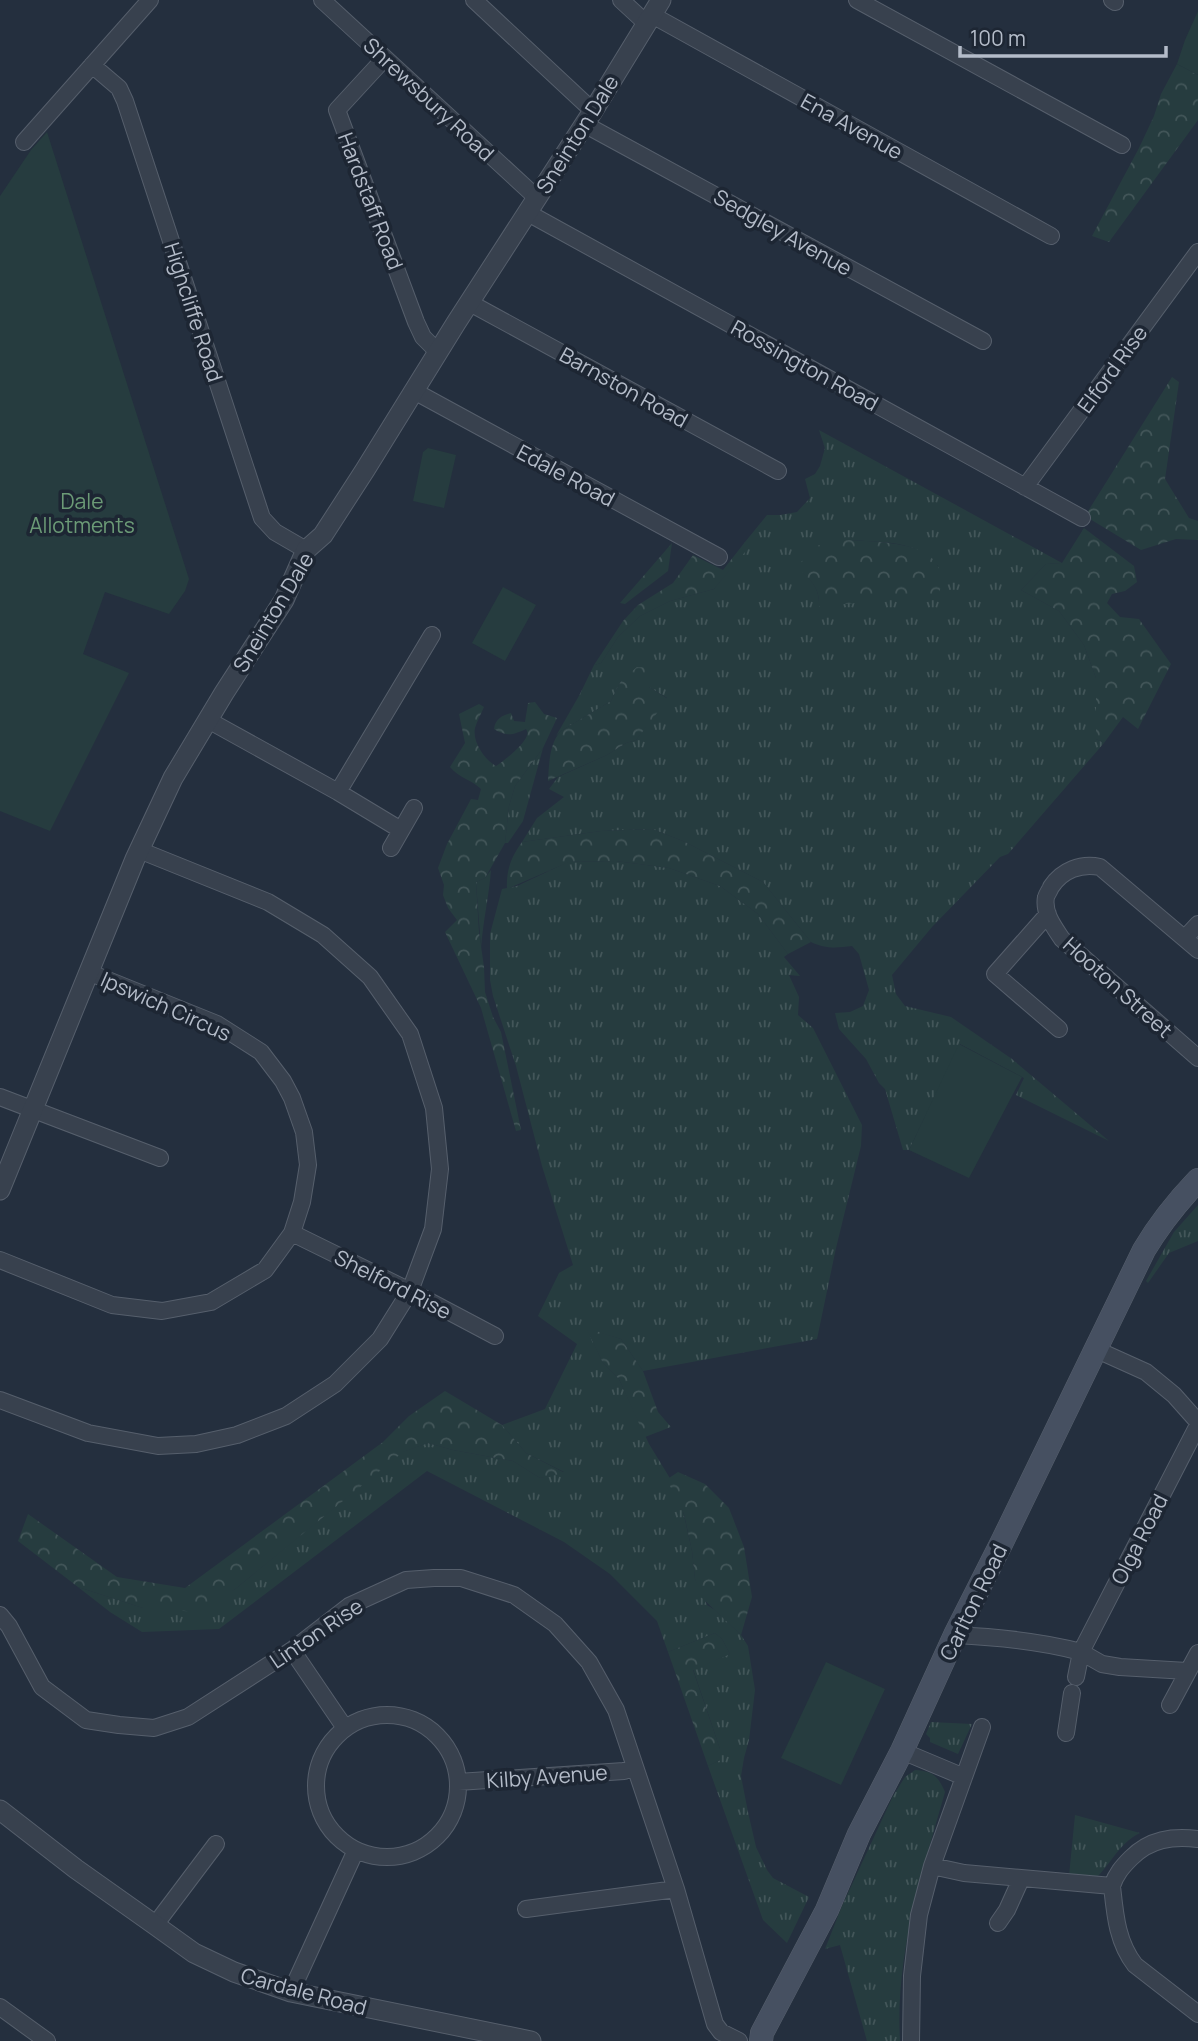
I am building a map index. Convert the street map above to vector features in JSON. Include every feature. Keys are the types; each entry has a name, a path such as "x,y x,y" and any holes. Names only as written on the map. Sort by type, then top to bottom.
{"main road":[{"name":"Carlton Road","path":"758,2038 827,1910 859,1834 902,1751 955,1635 1144,1250 1158,1225 1198,1180"}],"street":[{"path":"24,142 150,0"},
{"name":"Shrewsbury Road","path":"322,0 533,206"},
{"name":"Sedgley Avenue","path":"474,0 589,117 983,341"},
{"name":"Ena Avenue","path":"621,0 653,13 1051,236"},
{"path":"857,0 1122,145"},
{"name":"Sneinton Dale","path":"0,1190 139,850 173,778 284,600 306,550 323,534 653,13"},
{"name":"Hardstaff Road","path":"384,59 337,110 416,322 423,337 438,352"},
{"name":"Highcliffe Road","path":"92,65 119,88 125,101 262,518 275,532 306,550"},
{"name":"Rossington Road","path":"533,206 1082,518"},
{"name":"Elford Rise","path":"1025,487 1198,251"},
{"name":"Barnston Road","path":"470,303 778,471"},
{"name":"Edale Road","path":"414,391 719,556"},
{"path":"338,792 428,654 432,635"},
{"path":"208,720 401,830"},
{"path":"391,848 414,808"},
{"path":"0,1400 88,1433 158,1446 196,1444 237,1436 286,1416 335,1384 380,1339 410,1291 433,1229 440,1169 434,1108 410,1034 370,977 323,935 268,902 139,850"},
{"path":"1059,1029 995,974 1048,914 1046,897 1052,885 1064,872 1088,864 1100,867 1198,950"},
{"name":"Hooton Street","path":"1048,914 1062,939 1198,1058"},
{"path":"1185,938 1198,924"},
{"name":"Ipswich Circus","path":"0,1260 112,1305 162,1311 211,1302 265,1270 292,1233 302,1202 308,1165 304,1132 283,1081 261,1052 217,1024 88,972"},
{"path":"0,1097 160,1158"},
{"name":"Shelford Rise","path":"292,1233 495,1336"},
{"path":"1095,1349 1146,1372 1174,1395 1198,1423"},
{"name":"Olga Road","path":"1066,1733 1081,1652 1198,1423"},
{"name":"Linton Rise","path":"0,1615 9,1626 42,1687 86,1720 119,1726 154,1728 188,1717 292,1650 349,1606 406,1580 461,1578 514,1595 555,1624 589,1662 617,1710 676,1889 715,2024 721,2032 739,2041"},
{"path":"955,1635 1081,1652 1102,1664 1120,1667 1187,1671"},
{"path":"292,1650 345,1728"},
{"path":"1170,1705 1198,1653"},
{"path":"380,1714 400,1715 418,1721 434,1732 447,1746 455,1763 458,1782 457,1800 451,1818 440,1833 427,1845 392,1857 373,1856 340,1840 328,1827 319,1810 315,1792 321,1756 331,1740 362,1718 380,1714"},
{"path":"911,2041 912,1976 919,1915 932,1866 982,1727"},
{"path":"902,1751 964,1777"},
{"name":"Kilby Avenue","path":"458,1782 624,1772 635,1767"},
{"name":"Cardale Road","path":"0,1810 76,1869 194,1953 234,1972 291,1992 531,2041"},
{"path":"1198,1839 1166,1838 1150,1843 1120,1870 1112,1886 1120,1936 1129,1957 1135,1965 1198,2014"},
{"path":"155,1925 216,1843"},
{"path":"291,1992 356,1850"},
{"path":"932,1866 964,1873 1112,1886"},
{"path":"1021,1879 1002,1916 1021,1920"},
{"path":"526,1909 676,1889"},
{"path":"0,2007 47,2041"}],"green space":[{"path":"1198,11 1198,75 1177,64"},
{"path":"1177,64 1198,75 1198,120 1109,242 1092,236 1139,148 1161,94"},
{"name":"Dale Allotments","path":"47,132 189,579 185,591 169,614 105,592 83,654 129,673 50,831 0,811 0,196 31,150"},
{"path":"1172,377 1179,382 1165,479 1189,518 1198,521 1198,540 1176,539 1141,550 1085,516"},
{"path":"819,430 1062,563 1046,564 1021,590 1059,611 1084,645 1096,678 1096,739 1104,743 1008,854 1000,857 932,927 892,975 896,994 905,1006 951,1017 1012,1059 1109,1141 1016,1095 1024,1078 960,1044 909,1150 903,1150 885,1089 866,1059 839,1029 835,1013 850,1012 863,1006 869,990 859,954 852,946 831,947 811,942 763,882 683,841 652,829 601,831 522,842 537,818 564,797 549,789 558,777 636,740 667,698 649,687 621,681 611,701 556,736 594,665 601,663 618,637 640,616 670,601 714,589 744,552 745,542 767,515 797,512 810,498 805,479 815,474 825,448","holes":["850,540 886,542 909,547 929,557 938,566 819,606 816,589 799,569"]},
{"path":"428,448 456,455 444,508 413,501 423,452"},
{"path":"1084,528 1134,566 1137,582 1125,591 1112,594 1107,603 1120,617 1139,619 1171,664 1138,729 1123,717 1104,743 1096,739 1096,678 1084,645 1059,611 1021,590 1046,564 1062,563"},
{"path":"850,540 897,544 927,554 936,563 941,576 939,594 819,607 814,585 798,569 802,560 818,545"},
{"path":"745,542 745,552 714,589 670,601 640,616 618,637 601,663 594,665 623,621 638,605 673,583 693,555 723,570"},
{"path":"672,543 668,571 625,604 620,603"},
{"path":"503,587 536,605 505,661 472,643"},
{"path":"637,667 655,668 649,687 668,699 636,740 548,781 550,755 557,736 611,701 621,681"},
{"path":"535,702 544,714 557,718 543,748 515,786 509,806 505,843 485,878 476,882 485,992 501,1032 521,1130 516,1131 481,1008 445,932 457,920 443,895 444,885 438,868 447,844 471,799 478,800 481,789 450,767 465,743 459,714 479,704 484,707 475,728 475,739 484,755 496,766 519,747 527,734 526,729 514,734 503,733 494,729 496,723 502,716 511,713 514,721 525,722 528,703"},
{"path":"543,748 523,821 508,843 505,843 509,806 515,786"},
{"path":"652,829 683,841 763,882 811,942 788,954 758,914 720,886 669,868 616,861 569,862 507,889 510,864 522,842 601,831"},
{"path":"616,861 669,868 720,886 758,914 788,954 784,957 800,976 789,975 799,997 798,1015 813,1028 862,1125 861,1146 817,1339 643,1371 621,1339 587,1329 603,1363 619,1379 649,1444 679,1493 692,1551 695,1579 707,1605 741,1635 748,1646 755,1690 749,1740 741,1776 756,1847 773,1878 809,1897 787,1943 763,1920 708,1766 720,1760 720,1749 693,1669 730,1654 722,1639 715,1633 668,1652 657,1621 610,1574 564,1542 427,1471 219,1629 142,1632 78,1587 143,1608 234,1590 402,1452 428,1443 513,1461 540,1478 564,1472 526,1453 502,1425 545,1409 577,1344 538,1316 559,1273 573,1265 493,996 490,980 490,934 502,889 517,886 568,862"},
{"path":"491,870 481,948 476,882 485,878"},
{"path":"959,1044 1022,1077 969,1178 909,1150"},
{"path":"1198,1205 1198,1241 1169,1253 1148,1283 1146,1281 1174,1232"},
{"path":"586,1328 621,1339 643,1371 658,1412 671,1427 645,1437 619,1379 603,1363"},
{"path":"445,1391 502,1425 526,1453 565,1473 540,1478 513,1461 428,1443 403,1452 234,1590 197,1612 143,1608 78,1587 18,1541 28,1514 117,1577 185,1588 383,1442 409,1416"},
{"path":"678,1472 705,1484 729,1508 744,1547 752,1597 741,1635 701,1597 695,1579 684,1514 666,1480"},
{"path":"715,1633 722,1639 730,1654 693,1670 720,1749 720,1760 708,1766 668,1652"},
{"path":"826,1662 885,1689 841,1785 781,1758"},
{"path":"931,1722 972,1724 958,1754 930,1742 926,1734"},
{"path":"915,1770 934,1775 945,1792 919,1884 906,1946 900,2041 867,2041 840,1945 825,1949 893,1796 905,1777"},
{"path":"1075,1815 1140,1833 1122,1846 1096,1877 1069,1876"}]}
